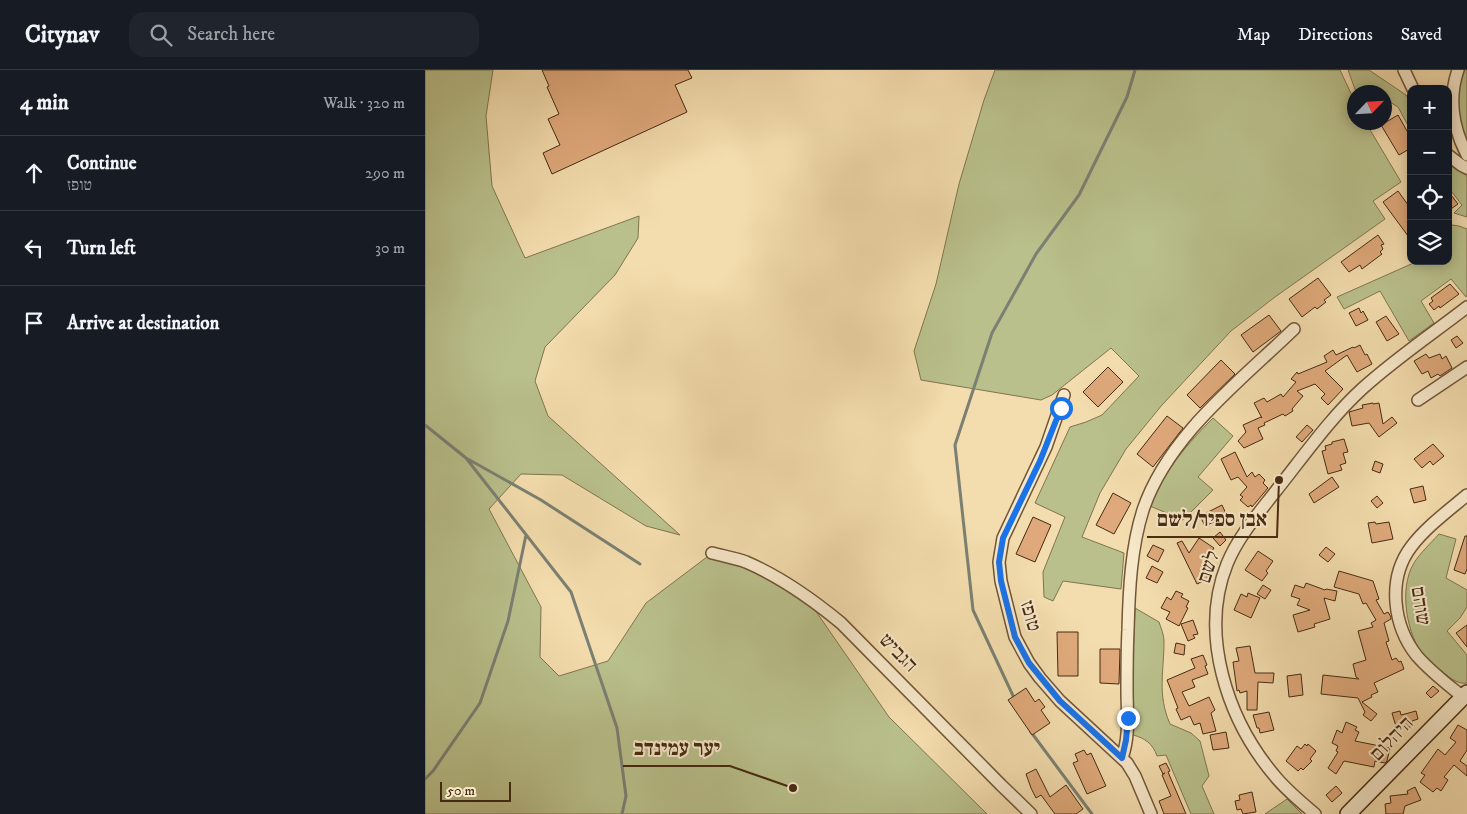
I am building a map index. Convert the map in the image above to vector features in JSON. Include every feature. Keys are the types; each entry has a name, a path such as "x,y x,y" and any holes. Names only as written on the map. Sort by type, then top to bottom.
{"street":[{"path":"1404,70 1411,85"},
{"path":"1458,70 1454,80 1452,97 1453,114 1456,131 1467,155"},
{"path":"1452,158 1467,168"},
{"name":"לשם","path":"1315,814 1287,789 1264,762 1245,732 1230,700 1221,667 1217,638 1218,598 1223,574 1232,552 1246,531 1284,480 1344,407 1370,382 1467,307"},
{"path":"1122,758 1127,728 1127,652 1131,576 1138,528 1150,492 1168,461 1188,433 1211,408 1294,329"},
{"path":"1418,400 1467,367"},
{"name":"טופז","path":"1064,394 1046,447 1003,538 999,556 1000,574 1012,628 1019,646 1029,663 1060,701 1122,758 1132,771 1151,814"},
{"name":"שוהם","path":"1465,695 1429,669 1412,650 1400,625 1395,593 1401,563 1412,545 1467,495"},
{"name":"הגביש","path":"712,553 745,562 779,579 813,600 841,623 1031,814"},
{"name":"היהלום","path":"1348,814 1465,695"}],"green space":[{"path":"425,70 493,70 486,116 492,186 525,258 639,216 638,238 615,275 545,347 535,381 548,416 680,535 646,526 562,475 521,474 489,509 541,607 540,657 559,676 608,661 646,603 707,557 749,569 815,610 889,717 987,814 425,814"},
{"path":"995,70 1340,70 1347,85 1347,130 1370,130 1401,182 1373,201 1385,219 1275,297 1231,331 1162,405 1126,449 1100,493 1082,537 1124,553 1121,589 1063,581 1053,601 1044,597 1043,572 1065,517 1035,503 1070,427 1102,415 1139,376 1111,348 1052,395 1041,400 921,380 914,351 936,284 959,184"},
{"path":"1348,70 1369,70 1391,85 1353,85"},
{"path":"1461,70 1467,70 1467,147 1460,134 1455,93"},
{"path":"1392,86 1407,96 1407,124 1398,107 1392,103"},
{"path":"1452,166 1467,176 1467,217 1454,213 1462,205 1452,192"},
{"path":"1452,225 1467,229 1466,297 1451,279 1421,301 1434,323 1409,341 1380,291 1344,309 1337,297 1409,265 1452,265"},
{"path":"1213,418 1233,436 1198,477 1213,490 1183,520 1150,506 1169,470 1194,438"},
{"path":"1439,534 1456,539 1446,578 1467,590 1467,607 1460,618 1447,631 1467,655 1467,683 1453,680 1425,658 1413,638 1409,625 1406,586 1409,574 1416,559"},
{"path":"1135,608 1159,622 1164,639 1162,693 1166,713 1170,724 1191,733 1200,741 1209,776 1202,786 1214,814 1191,814 1166,755 1157,756 1148,742 1133,735"},
{"path":"1287,799 1302,814 1265,814"}],"building":[{"path":"542,70 688,70 692,78 675,85 687,112 552,174 543,153 560,145 548,119 559,114"},
{"path":"1398,115 1407,131 1407,150 1399,155 1384,130 1392,130 1392,119"},
{"path":"1398,191 1407,203 1407,235 1383,202"},
{"path":"1452,196 1458,204 1452,208"},
{"path":"1378,235 1384,244 1381,245 1383,249 1380,252 1382,254 1362,269 1360,265 1349,272 1341,262"},
{"path":"1318,278 1331,295 1317,309 1315,307 1302,317 1289,299"},
{"path":"1450,284 1459,294 1440,308 1439,306 1434,310 1429,304 1433,301 1431,298"},
{"path":"1359,308 1368,320 1356,326 1349,313"},
{"path":"1269,315 1281,331 1253,352 1241,335"},
{"path":"1386,316 1399,334 1387,341 1376,322"},
{"path":"1457,336 1463,343 1456,348 1451,340"},
{"path":"1360,345 1372,364 1357,372 1347,355 1325,371 1343,389 1328,405 1321,398 1325,394 1315,384 1297,391 1303,396 1292,409 1293,411 1285,416 1283,414 1264,423 1265,425 1258,428 1263,439 1244,448 1238,441 1246,432 1243,425 1262,418 1254,403 1264,398 1267,402 1281,394 1283,397 1296,382 1291,379 1297,372 1298,374 1327,362 1324,356 1333,350 1336,355"},
{"path":"1426,354 1429,358 1440,354 1442,359 1446,356 1452,368 1440,376 1438,374 1431,378 1428,371 1422,374 1414,361"},
{"path":"1221,360 1235,374 1200,408 1187,395"},
{"path":"1108,367 1123,382 1098,407 1083,392"},
{"path":"1379,403 1383,424 1392,417 1397,423 1379,437 1369,423 1352,426 1349,412 1363,408 1362,405"},
{"path":"1167,416 1183,428 1153,467 1137,454"},
{"path":"1307,425 1313,430 1302,442 1296,437"},
{"path":"1344,439 1348,452 1343,453 1346,463 1340,465 1342,470 1328,474 1322,451 1326,450 1325,446 1332,444 1332,442"},
{"path":"1433,444 1444,456 1433,465 1430,461 1422,468 1414,459"},
{"path":"1235,452 1247,477 1252,472 1255,477 1259,474 1265,480 1263,483 1268,488 1252,507 1251,505 1248,507 1240,500 1243,497 1240,495 1247,487 1238,477 1231,480 1221,459"},
{"path":"1375,461 1383,464 1380,473 1372,470"},
{"path":"1332,477 1339,487 1314,503 1309,494"},
{"path":"1423,486 1426,500 1414,503 1410,489"},
{"path":"1113,493 1131,503 1114,534 1096,525"},
{"path":"1377,496 1383,503 1377,508 1371,501"},
{"path":"1222,505 1227,516 1205,526 1200,516"},
{"path":"1033,517 1051,525 1035,562 1016,554"},
{"path":"1375,522 1376,524 1389,522 1393,539 1372,543 1368,523"},
{"path":"1220,532 1226,540 1220,546 1213,538"},
{"path":"1465,536 1467,536 1467,569 1465,574 1454,570"},
{"path":"1199,538 1214,548 1202,566 1208,579 1197,584 1177,543 1182,541 1189,553"},
{"path":"1153,545 1164,550 1158,562 1147,556"},
{"path":"1326,547 1335,554 1328,562 1319,555"},
{"path":"1258,551 1273,561 1262,581 1245,570"},
{"path":"1152,566 1163,572 1157,583 1146,578"},
{"path":"1339,571 1373,581 1379,599 1376,600 1384,614 1388,612 1391,617 1391,619 1384,623 1389,641 1386,642 1392,660 1396,658 1399,662 1401,661 1404,669 1374,683 1378,692 1362,702 1377,714 1371,721 1363,715 1365,712 1358,698 1321,694 1323,675 1359,679 1356,677 1353,664 1366,660 1358,631 1373,627 1371,623 1376,620 1366,603 1363,604 1359,594 1334,587"},
{"path":"1306,583 1325,590 1337,591 1335,601 1324,598 1330,619 1314,624 1315,627 1298,632 1293,615 1310,610 1297,605 1300,599 1291,596 1295,585 1304,588"},
{"path":"1263,585 1271,590 1265,599 1257,594"},
{"path":"1176,591 1183,594 1181,597 1189,601 1186,607 1188,608 1179,626 1166,619 1170,612 1161,608 1167,597 1171,600"},
{"path":"1248,593 1260,598 1251,618 1234,610 1241,594 1247,597"},
{"path":"1193,620 1198,634 1193,635 1195,638 1188,641 1181,624"},
{"path":"1467,625 1467,647 1456,633"},
{"path":"1057,632 1078,632 1078,676 1058,676"},
{"path":"1176,643 1185,645 1184,655 1174,653"},
{"path":"1250,646 1255,673 1274,673 1273,683 1258,682 1257,710 1247,710 1247,691 1240,693 1239,690 1237,691 1233,662 1239,661 1236,648"},
{"path":"1100,649 1120,649 1119,684 1100,683"},
{"path":"1203,655 1208,674 1192,680 1195,687 1182,692 1189,706 1209,697 1215,710 1211,713 1216,731 1203,734 1200,723 1194,725 1190,716 1181,720 1167,680 1195,668 1191,659"},
{"path":"1301,674 1303,695 1289,697 1287,676"},
{"path":"1433,686 1439,691 1431,698 1426,693"},
{"path":"1026,688 1035,702 1039,699 1045,707 1041,710 1050,723 1032,735 1008,700"},
{"path":"1400,711 1401,715 1416,711 1418,719 1412,721 1414,726 1397,730 1392,713"},
{"path":"1269,712 1274,730 1260,733 1253,715"},
{"path":"1346,722 1357,727 1355,730 1359,732 1355,741 1390,748 1385,763 1375,761 1374,767 1344,761 1336,774 1328,768 1338,752 1336,751 1338,746 1332,743 1337,730 1342,733"},
{"path":"1458,725 1467,730 1467,750 1460,761 1467,766 1467,776 1454,765 1444,777 1448,780 1441,791 1437,788 1433,792 1420,782 1425,775 1421,773 1438,749 1445,755 1456,742 1450,738"},
{"path":"1226,732 1229,748 1213,750 1210,735"},
{"path":"1305,744 1307,746 1308,744 1316,751 1310,759 1312,761 1303,770 1301,768 1298,771 1286,761 1297,746 1301,749"},
{"path":"1084,750 1087,755 1091,753 1106,786 1087,794 1073,763 1078,761 1075,754"},
{"path":"1166,763 1186,814 1164,814 1159,801 1171,796 1162,775 1165,773 1163,774 1159,766"},
{"path":"1036,769 1050,797 1066,785 1083,809 1076,814 1055,814 1041,795 1036,798 1026,774"},
{"path":"1336,786 1342,793 1332,802 1326,795"},
{"path":"1415,787 1421,800 1405,806 1403,814 1386,814 1385,804 1391,803 1390,796 1408,794 1407,791"},
{"path":"1252,792 1256,812 1243,814 1241,809 1237,810 1235,801 1240,800 1239,795"}],"waterway":[{"path":"1015,700 973,610 955,445 992,333 1036,254 1079,195 1127,97 1135,70"},
{"path":"425,425 466,458 541,500 640,564"},
{"path":"466,458 571,592 617,728 626,796 622,814"},
{"path":"425,779 433,771 480,703 508,621 526,535"},
{"path":"1031,732 1092,814"}],"place":[{"name":"אבן ספיר/לשם","path":"1279,480"},
{"name":"יער עמינדב","path":"793,788"}],"route":[{"path":"1061,408 1040,461 1003,538 999,562 1001,581 1015,637 1029,663 1060,701 1122,758 1128,718"}]}
